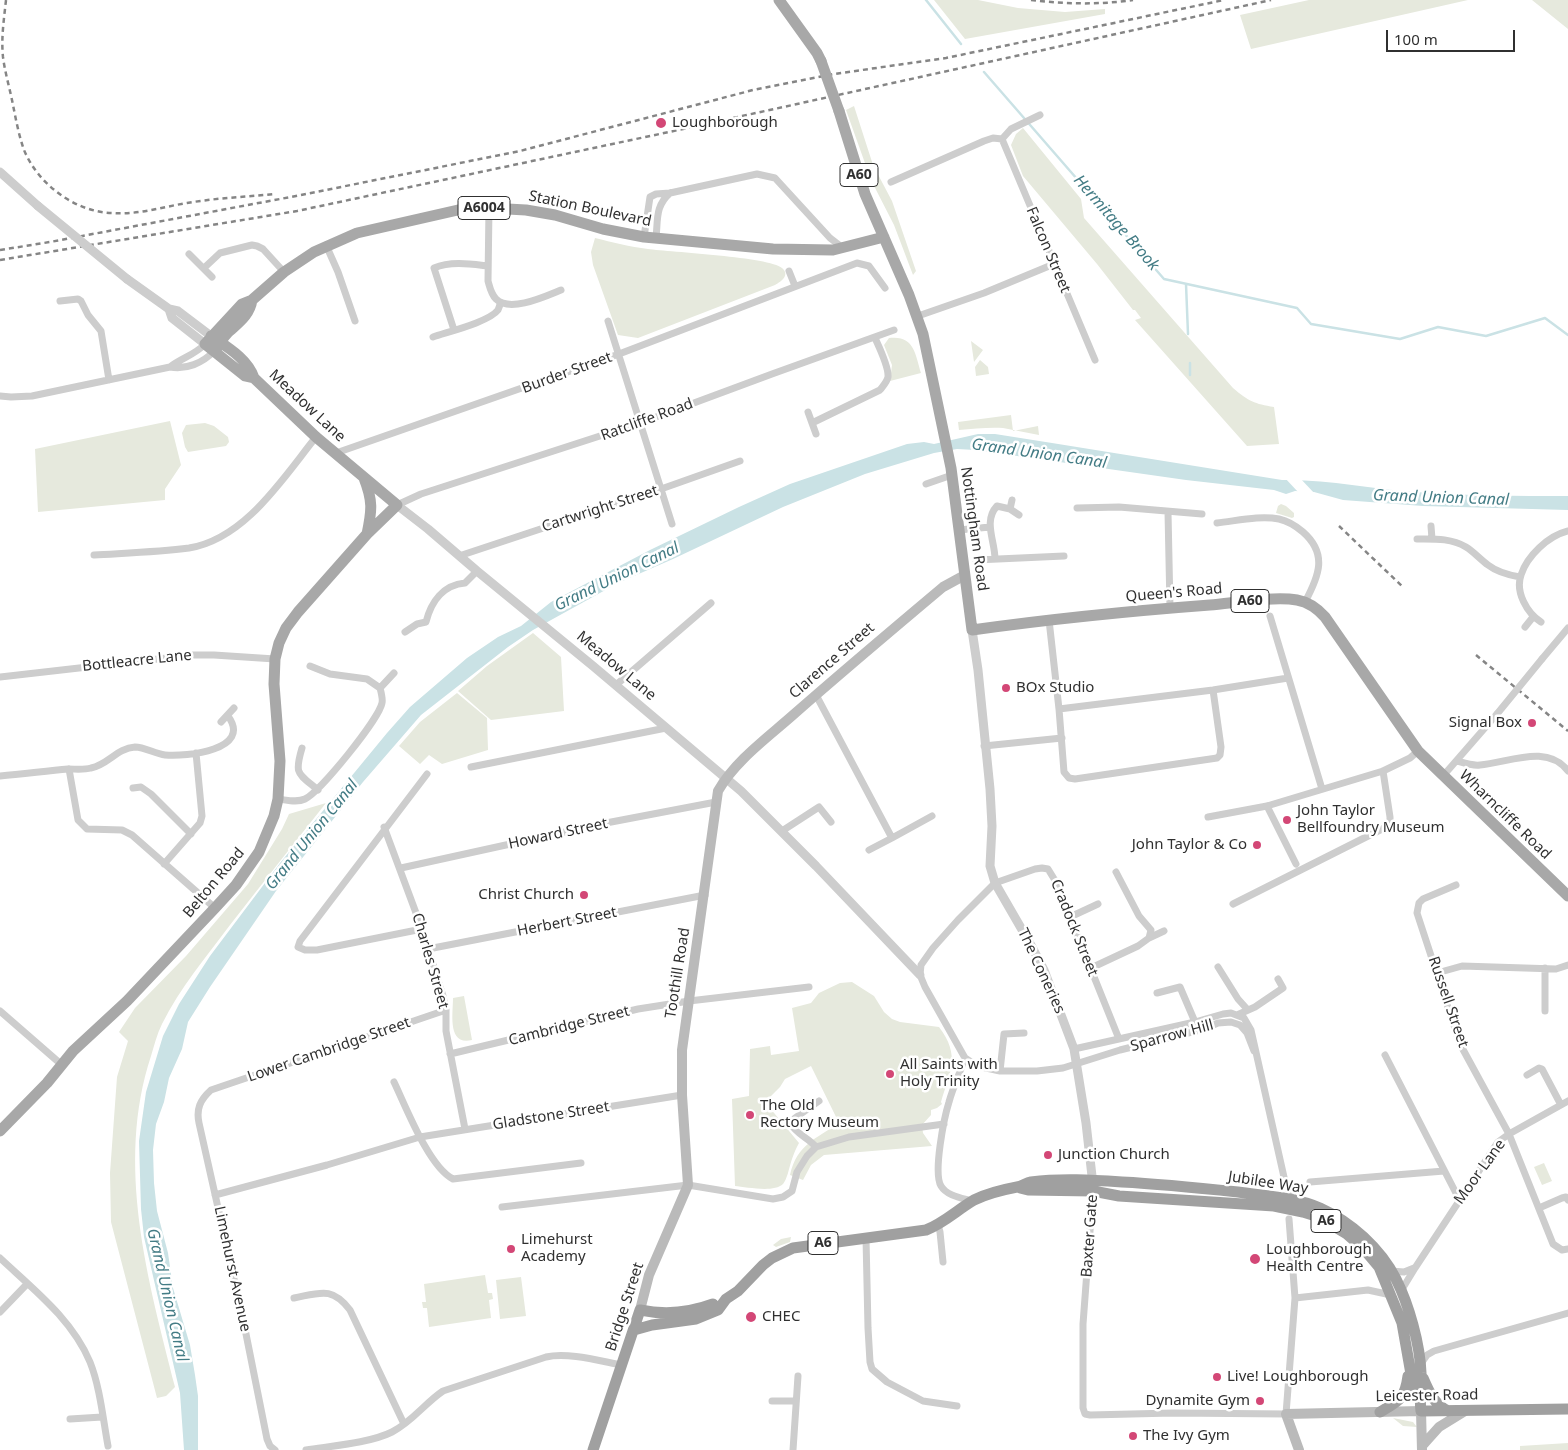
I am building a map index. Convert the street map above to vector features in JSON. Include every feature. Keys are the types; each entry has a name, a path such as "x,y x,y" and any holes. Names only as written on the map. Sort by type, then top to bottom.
{"highway":[{"name":"A6","path":"640,1310 654,1313 678,1313 694,1310 726,1299 738,1291 763,1265 794,1248 926,1230 938,1225 973,1201 991,1192 1018,1187 1028,1190 1093,1186"},
{"name":"Jubilee Way","path":"1093,1186 1201,1188 1296,1200 1319,1208 1356,1231 1378,1252 1392,1271 1391,1292"},
{"name":"Jubilee Way","path":"1093,1186 1120,1196 1274,1206 1319,1217 1347,1234 1363,1248 1379,1267 1391,1292"},
{"name":"A6","path":"1391,1292 1407,1304 1416,1344 1421,1411"},
{"name":"A6","path":"1391,1292 1427,1390 1434,1401 1448,1411"},
{"name":"A6","path":"634,1330 652,1325 696,1319 718,1310 726,1299"},
{"name":"Bridge Street","path":"593,1450 640,1310"},
{"name":"A6","path":"1380,1412 1396,1402 1406,1389 1417,1367"},
{"name":"Leicester Road","path":"1421,1411 1568,1409"}],"main road":[{"name":"Nottingham Road","path":"779,0 817,54 839,112 865,194 918,316 952,471 972,630"},
{"name":"Station Boulevard","path":"213,343 242,304 252,300 303,258 326,245 357,233 458,210 489,208 526,210 555,215 602,229 644,237 773,249 833,250 884,237"},
{"name":"Station Boulevard","path":"234,352 233,343 237,326 250,310 252,300"},
{"name":"Station Boulevard","path":"213,343 237,326"},
{"name":"Meadow Lane","path":"213,343 234,352 251,368 254,378 316,437 397,505"},
{"name":"Meadow Lane","path":"213,343 245,376 254,378"},
{"path":"364,477 370,492 372,510 367,534"},
{"name":"Belton Road","path":"0,1131 47,1083 73,1051 127,1001 215,908 236,885 259,852 274,816 278,799 280,761 274,684 275,660 279,643 286,628 298,612 367,534 397,505"},
{"name":"Clarence Street","path":"726,778 760,744 943,586 965,575"},
{"name":"Queen's Road","path":"972,630 1049,620 1276,599 1294,599 1305,602 1316,608 1325,617 1418,751 1444,776"},
{"name":"Wharncliffe Road","path":"1444,776 1568,896"},
{"name":"Toothill Road","path":"689,1180 682,1095 682,1050 705,895 716,802 718,791 726,778"},
{"name":"Bridge Street","path":"640,1310 650,1275 689,1180"},
{"path":"1422,1448 1439,1426 1465,1410"},
{"path":"1421,1411 1422,1448"},
{"name":"Leicester Road","path":"1286,1414 1421,1411"},
{"path":"1286,1414 1299,1450"}],"street":[{"path":"890,182 984,141 993,138 1002,139 1010,129 1040,115"},
{"name":"Falcon Street","path":"1002,139 1095,360"},
{"name":"Meadow Lane","path":"0,172 126,279 169,309 178,311 213,343"},
{"path":"644,237 650,197 656,194 757,174 775,178 830,238 843,248"},
{"path":"656,238 659,206 662,199 670,192"},
{"path":"489,208 488,281 495,298 500,303 526,303 561,290"},
{"path":"204,268 220,253 252,245 263,249 284,272"},
{"path":"326,245 338,272 355,321"},
{"path":"189,254 212,277"},
{"name":"Burder Street","path":"336,453 619,354 857,263 871,263 886,288"},
{"path":"454,330 434,268 446,264 488,266"},
{"path":"918,316 984,293 1054,264"},
{"path":"789,270 795,286"},
{"path":"60,301 78,299 81,301 88,315 101,331 109,380"},
{"path":"433,337 492,316 499,309 500,303"},
{"path":"608,321 672,524"},
{"name":"Ratcliffe Road","path":"397,505 421,494 640,424 894,330"},
{"path":"812,423 880,390 886,382 887,370 875,338"},
{"path":"0,396 32,396 170,367 177,368 198,363 208,357 213,343"},
{"path":"170,367 178,360 194,354 213,343"},
{"path":"808,412 816,434"},
{"path":"94,555 191,548 217,538 251,516 316,437"},
{"name":"Cartwright Street","path":"459,556 740,461"},
{"path":"926,484 952,471"},
{"path":"1010,509 1012,500"},
{"name":"Meadow Lane","path":"397,505 726,778 760,809 920,975"},
{"path":"994,559 990,527 991,516 997,506 1010,509 1019,515"},
{"path":"1077,508 1119,507 1202,514"},
{"path":"1168,512 1170,608"},
{"path":"1217,523 1269,518 1280,519 1290,523 1308,537 1319,556 1319,567 1305,602"},
{"path":"1431,526 1432,539"},
{"path":"959,530 990,527"},
{"path":"1541,622 1533,618 1523,602 1520,577 1532,556 1555,536 1568,531"},
{"path":"1417,539 1449,540 1467,548 1499,572 1520,577"},
{"path":"976,560 1064,556"},
{"path":"404,632 417,624 426,622 429,610 439,595 455,584 465,583 477,571"},
{"path":"616,685 711,604"},
{"path":"1270,616 1322,789"},
{"path":"1525,627 1533,618"},
{"path":"1049,620 1064,772 1069,778 1076,779 1217,758 1220,755 1221,748 1213,690"},
{"path":"1444,776 1568,628"},
{"name":"Nottingham Road","path":"972,630 978,670 992,817 990,866 995,883"},
{"name":"Bottleacre Lane","path":"0,677 193,655 220,655 275,660"},
{"path":"278,799 304,800 318,790 376,719 383,702 380,688 367,679 330,674 310,666"},
{"path":"380,688 394,674"},
{"path":"1059,709 1213,690 1288,678"},
{"path":"816,695 892,838"},
{"path":"221,722 234,708"},
{"path":"0,776 69,769 89,769 98,766 124,749 136,747 166,755 196,753 226,745 231,740 234,733 234,724 228,716"},
{"path":"471,768 666,728"},
{"path":"984,746 1062,738"},
{"path":"302,748 297,766 301,775 318,790"},
{"path":"1208,817 1268,806 1383,771 1410,758 1418,751"},
{"path":"164,864 200,824 202,816 196,753"},
{"path":"1456,761 1478,765 1537,756 1548,757 1557,761 1568,771"},
{"path":"69,769 78,820 86,829 122,830 132,835 215,908"},
{"path":"1233,904 1386,827 1390,823 1390,817 1386,779 1383,771"},
{"path":"422,929 317,950 305,950 298,947 300,941 384,827 426,774"},
{"path":"133,788 141,787 151,794 191,834"},
{"name":"Howard Street","path":"401,868 606,823 716,802"},
{"path":"1268,806 1296,864"},
{"path":"782,832 819,808 831,822"},
{"path":"869,850 932,816"},
{"name":"Charles Street","path":"384,827 401,868 422,929 446,1010 446,1031 465,1129"},
{"name":"Cradock Street","path":"995,883 1035,869 1048,869 1052,874 1119,1039"},
{"path":"1116,872 1139,916 1151,930 1150,938"},
{"path":"973,1201 949,1193 941,1186 940,1182 938,1162 944,1124 949,1102 965,1058 945,1025 920,975 921,965 933,948 995,883"},
{"name":"The Coneries","path":"995,883 1040,962 1060,1008 1077,1062"},
{"name":"Russell Street","path":"1456,886 1427,896 1419,903 1417,913 1460,1044 1509,1134 1550,1238 1557,1248 1562,1250 1568,1249"},
{"name":"Herbert Street","path":"428,949 705,895"},
{"path":"1070,917 1098,904"},
{"path":"1091,968 1164,932"},
{"path":"1437,973 1462,966 1556,969 1568,965"},
{"path":"1218,967 1238,999 1247,1009"},
{"path":"1545,968 1545,1011"},
{"path":"1237,1015 1255,1007 1283,988 1278,980"},
{"name":"Cambridge Street","path":"450,1054 638,1009 689,1000 810,987"},
{"path":"1157,993 1180,987 1195,1022"},
{"name":"Lower Cambridge Street","path":"211,1090 446,1010"},
{"path":"0,1011 62,1066"},
{"name":"Sparrow Hill","path":"1074,1049 1223,1014 1231,1013 1237,1015"},
{"path":"1237,1015 1244,1018 1248,1024 1286,1186 1296,1200"},
{"name":"Sparrow Hill","path":"965,1058 977,1066 1000,1071 1037,1071 1063,1068 1077,1062 1204,1029 1218,1023 1231,1022 1240,1026 1247,1033 1254,1050"},
{"path":"1000,1071 1004,1034 1024,1033"},
{"path":"1386,1055 1460,1199"},
{"path":"1391,1066 1400,1061"},
{"name":"Baxter Gate","path":"1077,1062 1093,1186 1083,1324 1083,1410 1085,1414 1090,1416 1173,1413 1286,1414"},
{"path":"1526,1074 1542,1068 1565,1103"},
{"path":"394,1082 420,1137 441,1170 453,1178 581,1163"},
{"name":"Limehurst Avenue","path":"211,1090 199,1104 198,1115 267,1439 270,1446 275,1450"},
{"name":"Gladstone Street","path":"216,1195 420,1137 682,1095"},
{"path":"816,1147 807,1137 796,1131 791,1124 795,1118 819,1101"},
{"name":"Moor Lane","path":"1391,1292 1415,1268 1498,1142 1565,1103"},
{"path":"502,1207 689,1180 774,1199 783,1197 792,1191 797,1172 807,1156 816,1147 849,1137 944,1124"},
{"path":"1310,1182 1320,1185 1444,1171"},
{"path":"1539,1208 1562,1198 1566,1197 1568,1200"},
{"path":"1286,1414 1295,1298 1289,1219"},
{"path":"938,1225 943,1262"},
{"path":"866,1238 869,1345 872,1370 887,1382 924,1401 957,1406"},
{"path":"0,1258 64,1320 83,1348 91,1363 108,1446"},
{"path":"1392,1271 1404,1272 1415,1268"},
{"path":"0,1312 27,1284"},
{"path":"1295,1298 1368,1290 1391,1292"},
{"path":"294,1298 324,1292 334,1294 345,1304 350,1310 404,1424"},
{"path":"1417,1367 1434,1350 1568,1313"},
{"path":"1416,1344 1434,1350"},
{"path":"306,1450 376,1438 392,1432 443,1391 553,1355 622,1365"},
{"path":"793,1450 798,1376"},
{"path":"772,1400 795,1401"},
{"path":"70,1419 102,1417"}],"shaded area":[{"path":"934,0 978,0 1018,8 1065,12 1105,9 1105,14 965,39"},
{"path":"1309,0 1468,0 1251,49 1240,15"},
{"path":"1532,0 1568,0 1568,29"},
{"path":"854,106 873,165 892,201 916,271 913,275 894,225 871,180 846,110"},
{"path":"1023,128 1081,199 1084,218 1233,388 1252,401 1274,407 1279,444 1247,446 1135,320 1141,318 1023,176 1011,145 1016,134"},
{"path":"595,238 641,248 759,261 782,268 785,275 775,285 638,338 618,335 593,265 591,252"},
{"path":"889,338 904,339 909,342 915,352 921,373 890,381 892,365 884,345"},
{"path":"971,341 983,350 974,362"},
{"path":"980,360 988,367 989,374 976,376 975,367"},
{"path":"1011,415 1013,430 992,428 959,430 958,422"},
{"path":"170,421 181,465 165,489 165,500 38,512 35,449"},
{"path":"205,423 214,426 228,437 229,442 226,446 188,452 182,433 186,425"},
{"path":"1038,426 1039,435 1030,433 1016,430"},
{"path":"1281,504 1294,513 1294,517 1276,513 1278,506"},
{"path":"533,633 561,657 564,711 491,720 458,691 487,666"},
{"path":"457,693 487,718 488,750 442,764 429,755 420,764 399,746 420,722"},
{"path":"326,803 185,985 162,1024 151,1056 141,1097 136,1139 139,1222 146,1264 175,1387 166,1396 157,1398 111,1222 110,1173 117,1077 128,1041 119,1032 135,1008 186,956 248,884 282,829 289,814"},
{"path":"852,982 874,996 884,1012 892,1019 900,1022 939,1027 946,1037 952,1056 952,1064 942,1104 931,1110 931,1115 922,1125 923,1133 932,1146 824,1155 811,1165 803,1180 790,1175 797,1156 808,1143 839,1123 811,1066 785,1079 765,1102 799,1143 784,1183 779,1187 767,1189 735,1186 732,1099 749,1096 750,1049 770,1046 771,1055 799,1051 792,1008 811,1003 819,993 840,983"},
{"path":"464,996 472,1040 464,1041 455,1034 452,1020 453,998"},
{"path":"1544,1163 1552,1181 1542,1185 1534,1167"},
{"path":"791,1237 790,1242 776,1247 773,1245 781,1239"},
{"path":"485,1275 488,1293 492,1293 493,1299 489,1300 491,1318 429,1327 427,1308 423,1308 422,1302 426,1302 424,1284"},
{"path":"521,1277 526,1316 500,1319 496,1280"},
{"path":"1393,1418 1413,1422 1417,1427 1403,1426"},
{"path":"1568,1443 1568,1450 1520,1450 1520,1446"}],"water":[{"name":"Grand Union Canal","path":"978,434 995,434 1282,480 1316,481 1398,491 1491,496 1568,496 1568,510 1423,506 1343,500 1314,492 1295,491 1286,494 1274,490 957,449 934,453 865,474 783,507 618,583 533,630 508,647 421,715 363,782 276,891 188,1022 182,1049 169,1078 164,1102 156,1124 153,1150 157,1211 168,1253 173,1288 190,1345 198,1396 198,1450 184,1450 180,1393 144,1237 141,1209 139,1141 146,1092 163,1036 179,1004 210,956 280,863 410,707 467,658 498,637 521,626 551,602 650,550 790,484 907,444 924,442 934,444"}],"pier":[{"path":"1284,477 1299,477 1315,494 1299,493"}],"waterway":[{"name":"Hermitage Brook","path":"926,0 961,44"},
{"name":"Hermitage Brook","path":"984,72 1164,279 1297,308 1311,324 1400,339 1438,327 1486,336 1545,318 1568,335"},
{"path":"1186,284 1188,334"},
{"path":"1190,363 1190,375"}],"railway":[{"path":"6,0 3,57 24,150 38,174 59,194 85,208 112,213 141,212 209,200 274,194"},
{"path":"1031,0 1082,3 1108,3 1133,0"},
{"path":"0,250 296,196 520,151 753,90 834,74 946,58 1224,0"},
{"path":"0,260 297,211 683,129 1271,0"},
{"path":"1339,526 1404,588"},
{"path":"1476,655 1568,731"}],"place":[{"name":"Loughborough","path":"661,123"},
{"name":"BOx Studio","path":"1006,688"},
{"name":"Signal Box","path":"1532,723"},
{"name":"John Taylor Bellfoundry Museum","path":"1287,820"},
{"name":"John Taylor & Co","path":"1257,845"},
{"name":"Christ Church","path":"584,895"},
{"name":"All Saints with Holy Trinity","path":"890,1074"},
{"name":"The Old Rectory Museum","path":"750,1115"},
{"name":"Junction Church","path":"1048,1155"},
{"name":"Limehurst Academy","path":"511,1249"},
{"name":"Loughborough Health Centre","path":"1255,1259"},
{"name":"CHEC","path":"751,1317"},
{"name":"Live! Loughborough","path":"1217,1377"},
{"name":"Dynamite Gym","path":"1260,1401"},
{"name":"The Ivy Gym","path":"1133,1436"}]}
